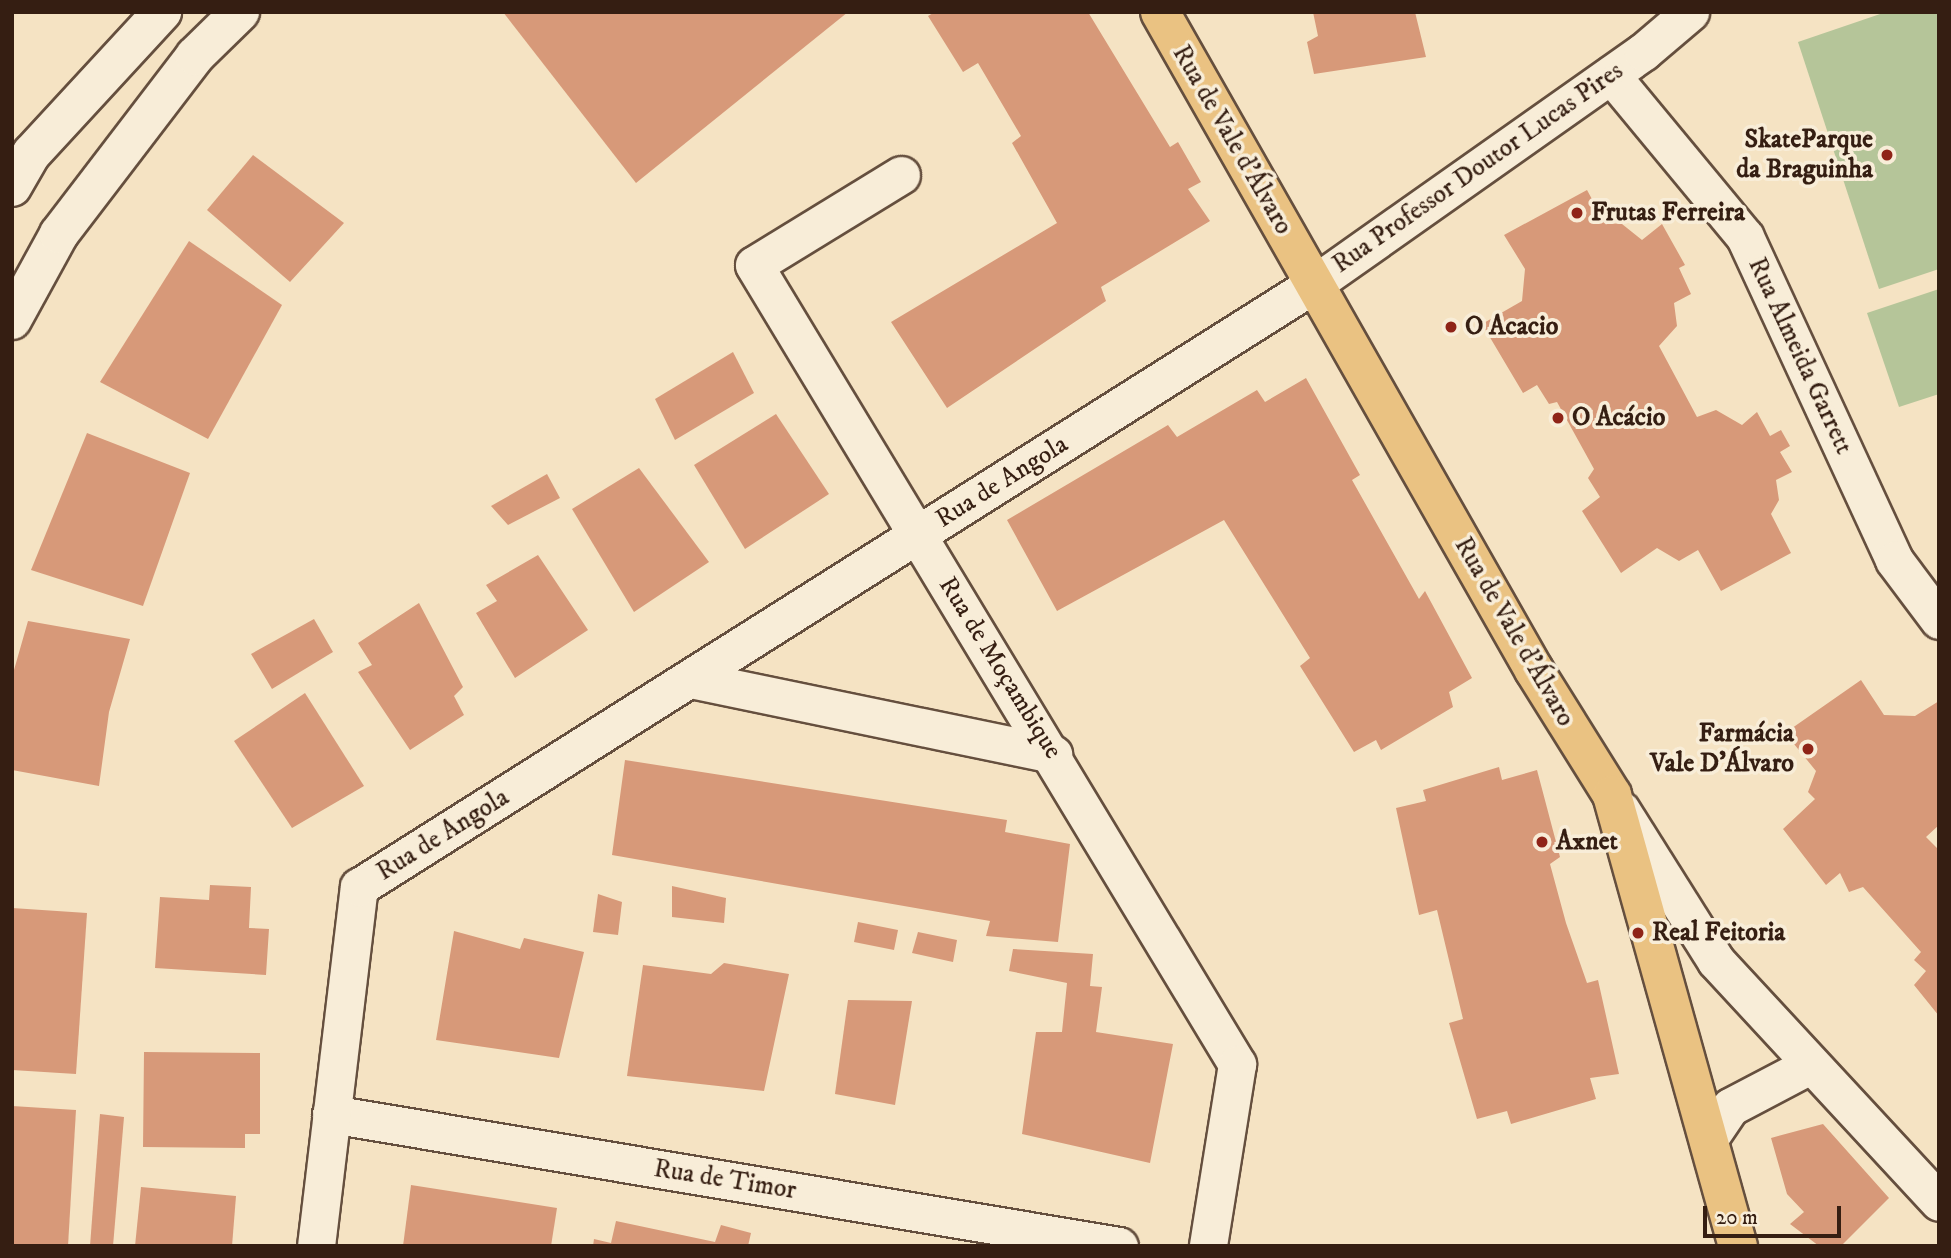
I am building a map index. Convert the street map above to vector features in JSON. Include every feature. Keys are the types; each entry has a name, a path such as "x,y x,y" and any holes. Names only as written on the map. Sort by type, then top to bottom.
{"main road":[{"name":"Rua de Vale d'Álvaro","path":"1160,12 1314,284 1612,795"},
{"path":"1612,795 1738,1246"}],"street":[{"path":"12,187 32,153 162,12"},
{"path":"12,320 59,234 195,56 240,12"},
{"name":"Rua Professor Doutor Lucas Pires","path":"1643,52 1671,12"},
{"name":"Rua Professor Doutor Lucas Pires","path":"1314,284 1643,52 1690,12"},
{"name":"Rua Almeida Garrett","path":"1611,75 1745,237 1894,560 1939,620"},
{"name":"Rua de Moçambique","path":"901,175 754,265 1053,754 1237,1064 1208,1246"},
{"name":"Rua de Angola","path":"316,1246 359,887 1314,284"},
{"path":"690,679 1053,754"},
{"name":"Rua de Vale d'Álvaro","path":"1612,795 1716,961 1939,1202"},
{"path":"1708,1140 1730,1107 1810,1065"},
{"name":"Rua de Timor","path":"331,1114 1119,1246"}],"green space":[{"name":"SkateParque da Braguinha","path":"1886,12 1939,12 1939,269 1879,289 1798,42"},
{"path":"1939,289 1939,394 1899,407 1867,313"}],"building":[{"path":"503,12 848,12 636,183"},
{"path":"935,12 1088,12 1170,147 1178,142 1201,182 1188,189 1210,221 1101,287 1106,301 947,408 891,322 1057,223 1012,143 1021,136 978,63 963,72 928,16"},
{"path":"1313,12 1415,12 1426,57 1314,74 1307,42 1318,36"},
{"path":"253,155 344,223 290,282 207,210"},
{"path":"1587,190 1605,223 1622,224 1642,240 1662,224 1685,265 1679,268 1691,294 1674,303 1677,326 1659,346 1697,417 1716,410 1742,425 1757,412 1770,436 1781,430 1790,446 1780,452 1792,472 1776,480 1779,500 1771,514 1791,553 1721,591 1698,550 1679,561 1657,548 1621,573 1582,511 1600,497 1588,478 1594,469 1557,402 1549,404 1537,385 1523,393 1482,324 1522,301 1525,269 1504,235"},
{"path":"189,241 282,305 208,439 100,382"},
{"path":"733,352 754,393 675,440 655,399"},
{"path":"1306,378 1360,475 1352,480 1419,599 1425,591 1472,678 1449,692 1453,707 1381,750 1376,740 1354,752 1300,666 1310,658 1224,520 1057,611 1007,520 1168,425 1177,437 1257,390 1265,402"},
{"path":"776,414 829,494 745,549 694,465"},
{"path":"87,433 190,473 143,606 31,570"},
{"path":"639,468 709,562 634,612 572,509"},
{"path":"547,474 560,498 508,525 491,506"},
{"path":"538,555 588,630 515,678 476,613 497,601 486,585"},
{"path":"419,603 463,687 454,696 464,715 410,750 358,672 372,665 358,643"},
{"path":"314,619 333,652 272,689 251,654"},
{"path":"28,621 130,639 109,712 99,786 12,770 12,677"},
{"path":"1861,680 1884,715 1915,716 1939,701 1939,825 1926,837 1939,850 1939,1016 1914,985 1926,971 1914,960 1921,952 1863,887 1849,892 1840,873 1826,885 1783,829 1815,799 1808,792 1816,771 1785,733"},
{"path":"305,693 364,786 292,828 234,741"},
{"path":"625,760 1007,820 1005,832 1070,844 1058,942 986,936 990,921 612,855"},
{"path":"1499,767 1502,780 1537,770 1560,857 1550,864 1566,923 1587,983 1598,980 1619,1074 1590,1078 1596,1099 1511,1124 1507,1111 1477,1119 1449,1023 1463,1019 1437,910 1419,915 1396,808 1426,801 1423,790"},
{"path":"210,885 251,887 249,928 269,929 266,975 155,968 160,897 209,900"},
{"path":"672,886 726,898 724,923 672,917"},
{"path":"598,894 622,902 618,935 593,932"},
{"path":"12,908 87,913 76,1074 12,1070"},
{"path":"858,922 898,930 894,950 854,942"},
{"path":"454,931 520,949 524,938 584,952 559,1058 436,1040"},
{"path":"918,932 957,940 953,962 912,953"},
{"path":"1013,949 1093,954 1090,986 1102,987 1096,1032 1173,1044 1150,1163 1022,1134 1036,1032 1062,1032 1067,983 1009,971"},
{"path":"724,963 789,974 764,1091 627,1076 643,965 711,974"},
{"path":"848,1000 912,1001 895,1105 835,1094"},
{"path":"144,1052 260,1053 260,1134 245,1134 245,1148 143,1147"},
{"path":"12,1106 76,1110 68,1246 12,1246"},
{"path":"100,1114 124,1117 113,1246 90,1246"},
{"path":"1823,1124 1889,1198 1841,1246 1819,1246 1790,1224 1804,1212 1787,1194 1771,1138"},
{"path":"411,1185 557,1208 551,1246 403,1246"},
{"path":"141,1187 236,1196 232,1246 135,1246"},
{"path":"616,1221 715,1242 721,1225 751,1233 748,1246 593,1246 594,1239 611,1243"}],"place":[{"name":"SkateParque da Braguinha","path":"1887,155"},
{"name":"Frutas Ferreira","path":"1577,213"},
{"name":"O Acacio","path":"1451,327"},
{"name":"O Acácio","path":"1558,418"},
{"name":"Farmácia Vale D'Álvaro","path":"1808,749"},
{"name":"Axnet","path":"1542,842"},
{"name":"Real Feitoria","path":"1638,933"}]}
